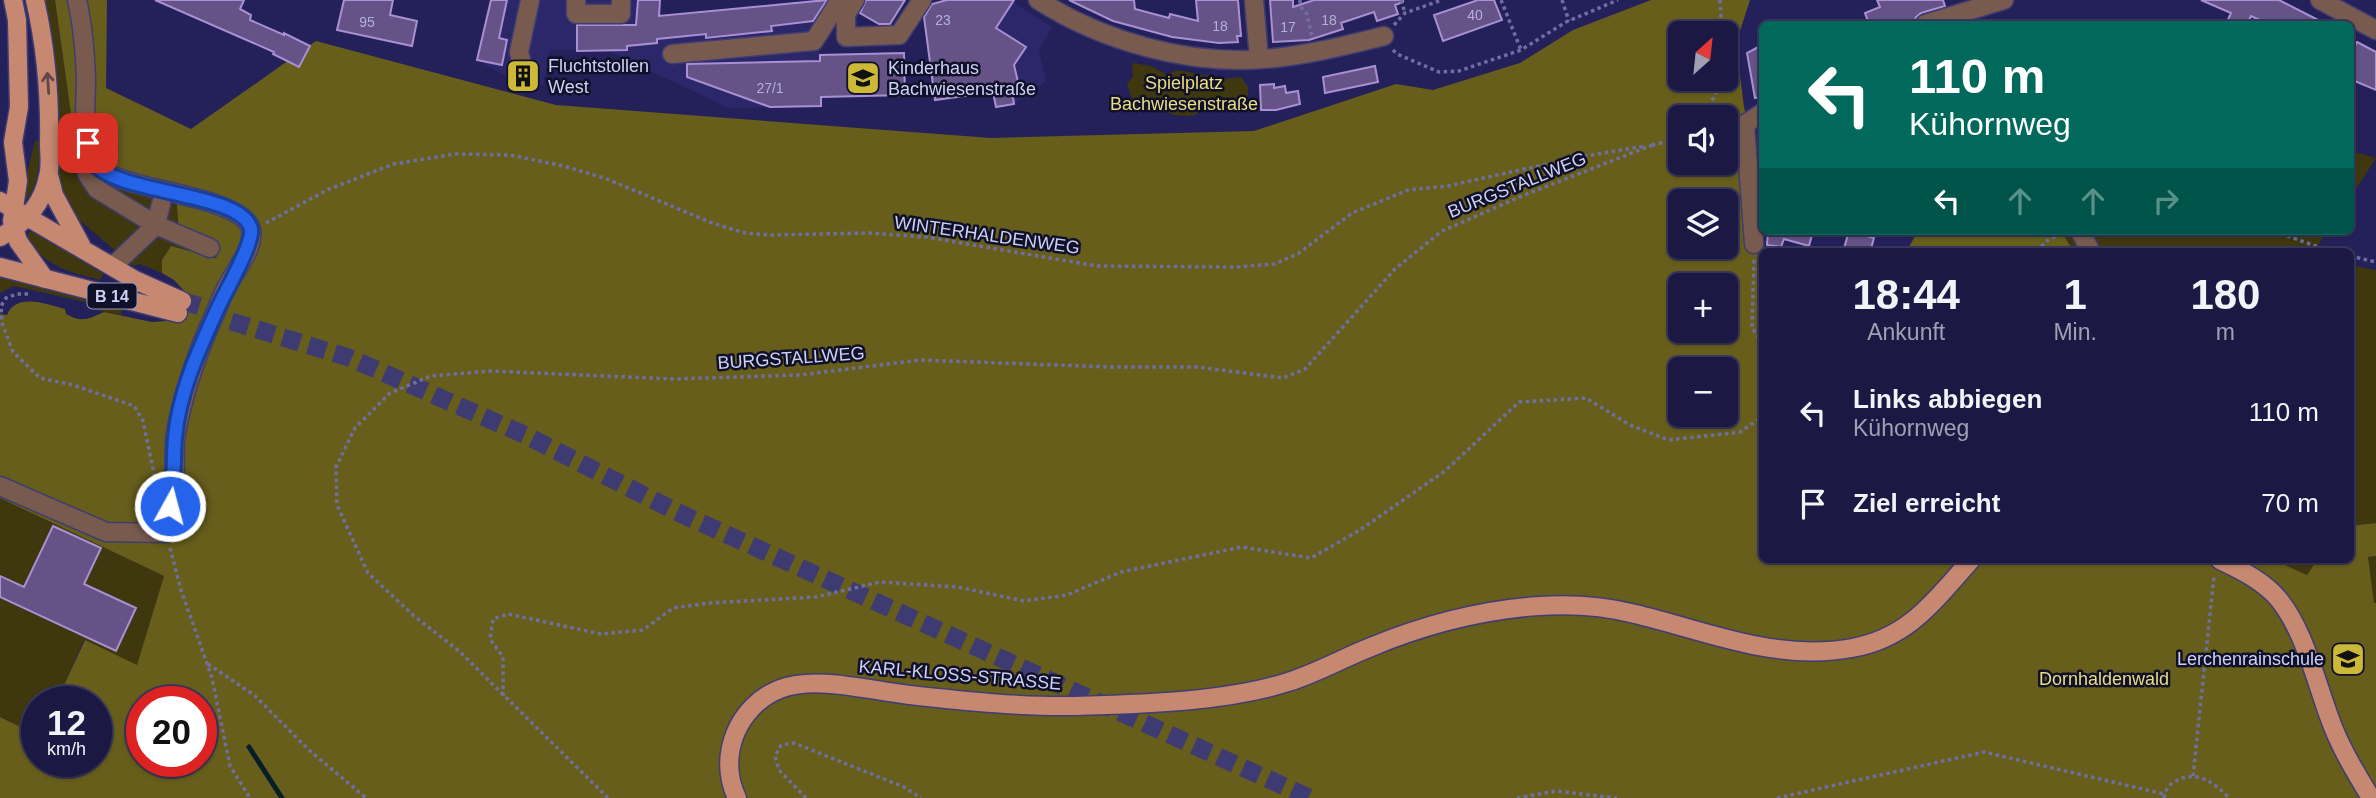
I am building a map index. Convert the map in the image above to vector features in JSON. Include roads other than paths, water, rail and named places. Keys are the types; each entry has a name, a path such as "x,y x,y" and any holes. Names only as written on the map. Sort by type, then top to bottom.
{"main road":[{"path":"0,165 13,142 19,107 17,20 13,0"},
{"path":"35,0 49,87 49,176 58,203 84,249"},
{"path":"13,142 18,181 6,204 7,233 45,279"},
{"path":"7,233 29,216 41,197 49,176"},
{"name":"B 14","path":"0,267 180,307 6,204"},
{"name":"KARL-KLOSS-STRASSE","path":"737,798 732,788 729,768 731,746 738,727 749,710 765,697 796,685 830,685 980,702 1074,706 1227,696 1291,682 1380,643 1460,618 1517,608 1559,606 1633,613 1759,647 1784,651 1828,651 1872,643 1905,627 1935,602 1968,563"},
{"path":"2217,567 2258,580 2286,609 2296,627 2334,728 2371,798"}],"street":[{"path":"77,0 83,28 86,125 91,160 87,174 97,189 156,225 210,248"},
{"path":"524,72 519,52 530,0"},
{"path":"576,0 576,14 621,15 621,0"},
{"path":"673,54 814,41 840,0"},
{"path":"855,0 846,15 846,37 899,35 922,0"},
{"path":"1038,0 1085,25 1152,47 1218,58 1259,59 1314,52 1384,36"},
{"path":"1254,0 1259,59"},
{"path":"1935,21 2004,0"},
{"path":"2320,0 2376,30"},
{"path":"1754,244 1745,124 1759,115"},
{"path":"0,486 106,532 166,533 174,487 175,436 190,373 228,284 248,250 251,230 245,219 235,212 206,201 146,187 100,169 91,160"},
{"path":"113,266 156,225 161,204"}],"waterway":[{"path":"249,747 282,798"}],"tunnel":[{"path":"182,301 209,309 220,318 350,358 525,435 677,512 1310,798"}],"place":[{"name":"Fluchtstollen West","path":"523,76"},
{"name":"Kinderhaus Bachwiesenstraße","path":"863,78"},
{"name":"Lerchenrainschule","path":"2348,659"}],"park label":[{"name":"Spielplatz Bachwiesenstraße","path":"1184,93"},
{"name":"Dornhaldenwald","path":"2104,679"}]}
